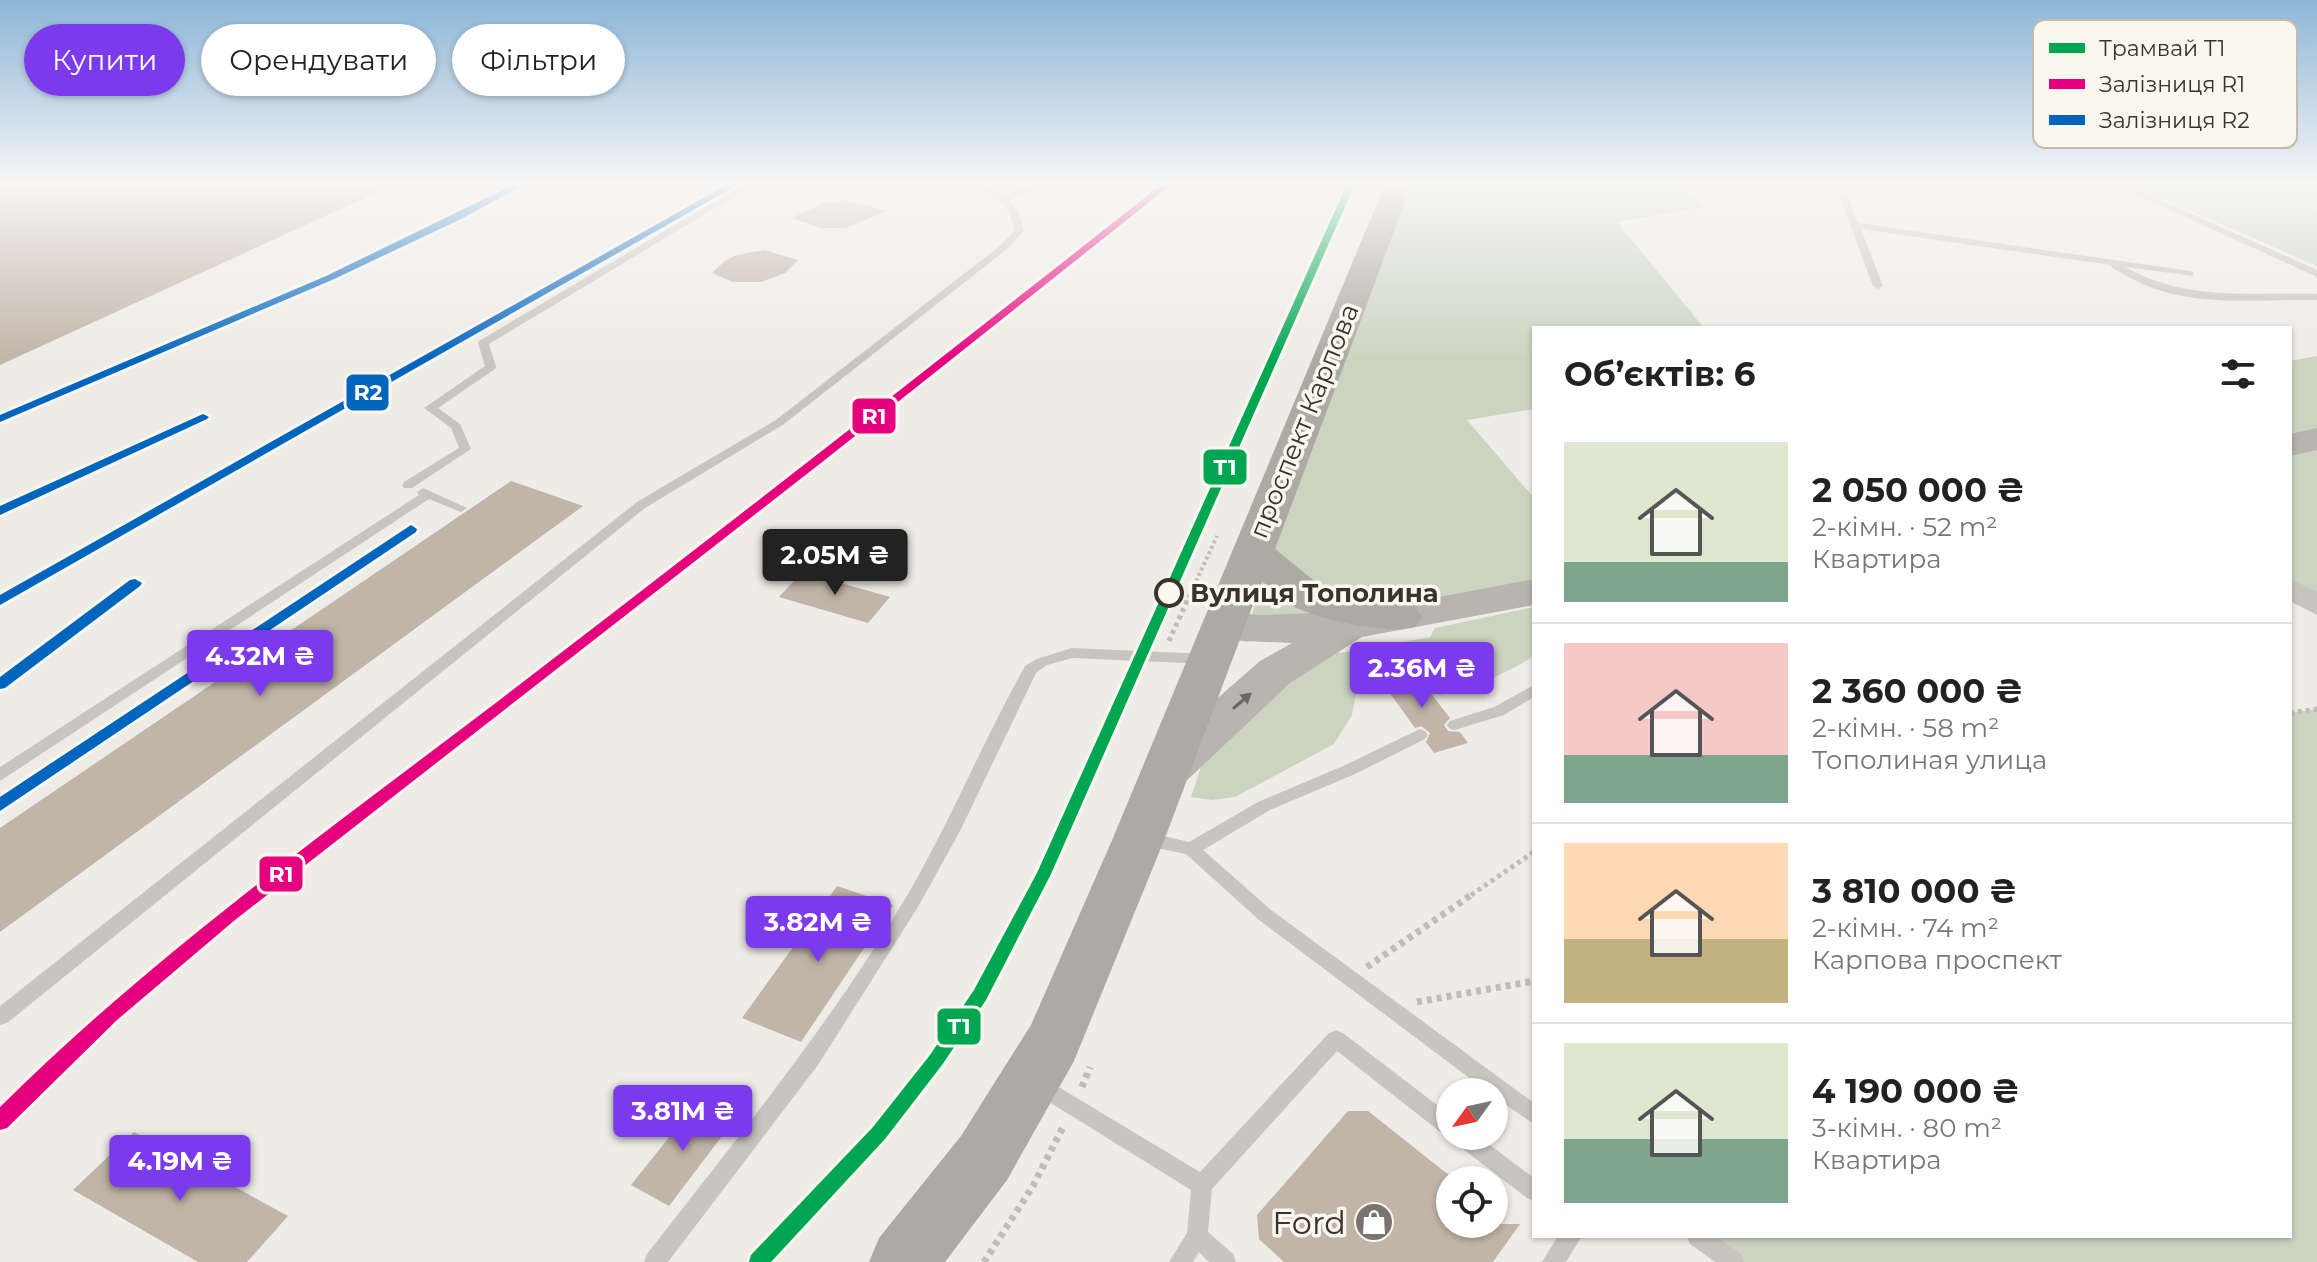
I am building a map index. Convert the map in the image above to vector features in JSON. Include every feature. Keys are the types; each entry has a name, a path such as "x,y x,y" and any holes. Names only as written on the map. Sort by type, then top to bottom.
{"main road":[{"name":"проспект Карпова","path":"903,1262 984,1158 1053,1094 1087,968 1165,844 1164,773 1217,642 1234,544 1372,243"},
{"path":"2292,445 2317,439"},
{"path":"1234,544 1303,594 1323,603 1400,617"},
{"path":"1217,642 1284,630 1357,625 1532,592"},
{"path":"1164,773 1275,672 1357,625"}],"street":[{"path":"2292,589 2317,605"}],"lane":[{"path":"461,508 408,485 465,449 456,426 430,408 491,367 483,343 652,243"},
{"path":"0,1017 641,505 780,422 1008,243"},
{"path":"1862,243 1878,286"},
{"path":"1977,243 2190,274"},
{"path":"2248,243 2317,274"},
{"path":"2108,262 2145,282 2191,296 2217,299 2317,297"},
{"path":"0,775 429,494"},
{"path":"655,1262 670,1247 811,1059 912,902 952,831 1030,670 1042,662 1072,653 1162,658 1217,642"},
{"path":"1455,725 1499,711 1532,691"},
{"path":"1165,844 1264,806 1420,735"},
{"path":"1165,844 1532,1114"},
{"path":"1180,1262 1197,1236 1202,1185 1336,1039 1436,1116"},
{"path":"1053,1094 1202,1185"},
{"path":"1480,1150 1532,1189"},
{"path":"1197,1236 1225,1262"},
{"path":"1553,1262 1570,1238"},
{"path":"1701,1238 1733,1262"}],"path":[{"path":"1162,658 1234,544"},
{"path":"2292,713 2317,709"},
{"path":"1350,978 1532,853"},
{"path":"1389,1007 1532,981"},
{"path":"984,1262 1033,1186 1053,1094 1091,1063"}],"green space":[{"path":"1390,243 1634,243 1702,326 1532,326 1532,409 1467,420 1532,496 1532,592 1394,619 1245,642 1268,555"},
{"path":"2264,243 2317,243 2317,266"},
{"path":"2317,356 2317,605 2292,589 2292,361"},
{"path":"1532,607 1532,657 1489,679 1440,695 1417,665 1358,682 1352,715 1334,744 1235,797 1212,800 1191,797 1205,755 1243,716 1332,650 1340,653 1430,637 1435,628"},
{"path":"2317,709 2317,1262 1733,1262 1701,1238 2292,1238 2292,713"}],"building":[{"path":"0,243 266,243 0,365"},
{"path":"764,250 798,260 785,273 761,282 733,282 712,273 737,255"},
{"path":"511,481 583,506 0,932 0,828"},
{"path":"802,572 890,597 868,623 779,597"},
{"path":"1412,669 1450,718 1444,725 1448,731 1460,732 1468,743 1434,753 1426,742 1430,733 1421,726 1415,728 1379,678"},
{"path":"837,886 893,905 801,1042 742,1018"},
{"path":"699,1100 735,1119 669,1206 631,1185"},
{"path":"1348,1111 1368,1111 1437,1166 1436,1238 1508,1238 1508,1224 1520,1224 1493,1262 1284,1262 1259,1239 1257,1215"},
{"path":"134,1132 288,1216 247,1262 198,1262 73,1190"}],"tram line":[{"name":"T1","path":"758,1262 879,1133 936,1060 980,995 1044,874 1325,243"}],"rail line":[{"name":"R2","path":"0,419 405,243"},
{"name":"R2","path":"0,601 631,243"},
{"name":"R1","path":"0,1121 111,1014 229,915 1094,243"},
{"name":"R2","path":"0,511 203,417"},
{"name":"R2","path":"0,805 411,529"},
{"name":"R2","path":"0,684 135,583"}],"place":[{"name":"Вулиця Тополина","path":"1169,593"},
{"name":"Ford","path":"1374,1222"}]}
